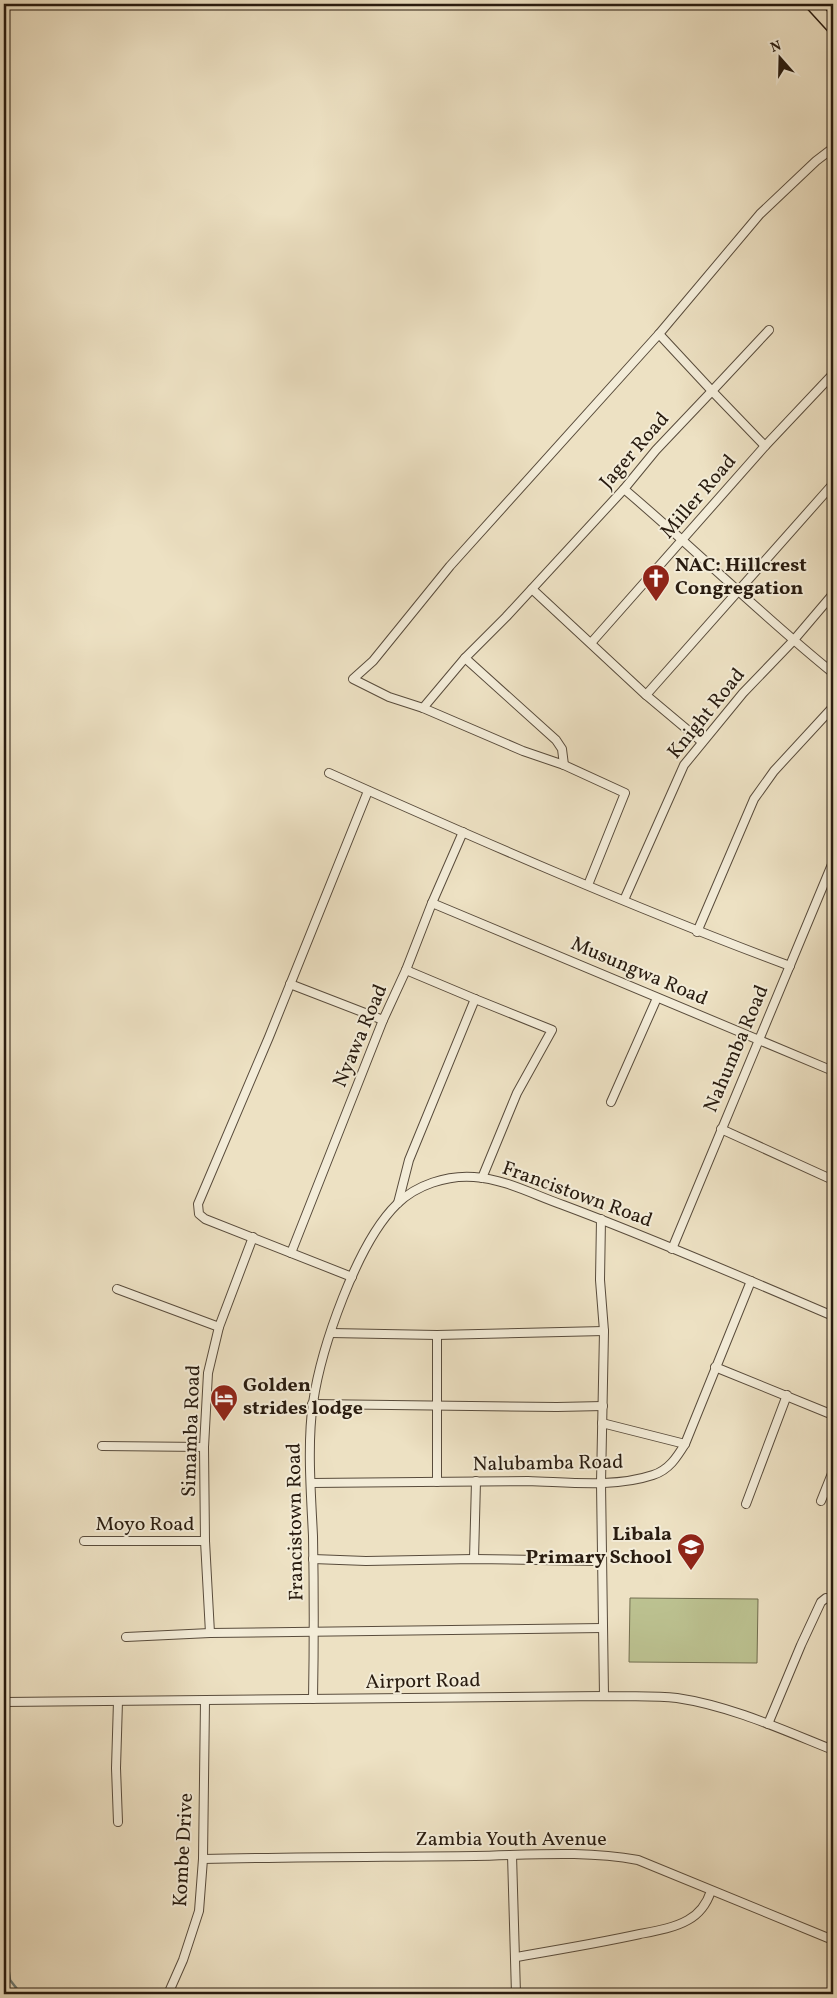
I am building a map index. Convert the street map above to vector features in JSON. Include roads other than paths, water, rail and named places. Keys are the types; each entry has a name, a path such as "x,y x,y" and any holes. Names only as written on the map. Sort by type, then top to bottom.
{"highway":[{"path":"812,4 833,27"}],"street":[{"path":"588,886 625,793 564,765 514,748 423,708 407,704 353,679 373,661 450,566 658,334 760,214 816,161 833,148"},
{"name":"Jager Road","path":"423,708 465,658 532,589 624,489 656,450 769,330"},
{"path":"658,334 765,446"},
{"name":"Miller Road","path":"591,643 765,446 833,374"},
{"path":"646,695 833,484"},
{"path":"624,489 683,540 793,641 833,673"},
{"path":"532,589 646,695 702,742"},
{"name":"Knight Road","path":"624,900 680,772 702,742 743,693 793,641 833,594"},
{"path":"465,658 556,740 562,749 564,765"},
{"path":"697,932 754,799 774,771 833,707"},
{"path":"329,773 697,932 790,966"},
{"path":"352,1277 205,1219 199,1214 198,1204 290,984 368,790"},
{"name":"Nyawa Road","path":"291,1253 383,1020 406,970 432,903 463,832"},
{"name":"Nahumba Road","path":"672,1249 833,862"},
{"name":"Musungwa Road","path":"432,903 833,1071"},
{"path":"406,970 475,1000 552,1030 517,1093 482,1178"},
{"path":"290,984 383,1020"},
{"path":"611,1102 657,998"},
{"path":"398,1203 410,1160 475,1000"},
{"path":"722,1129 833,1180"},
{"name":"Francistown Road","path":"313,1699 312,1404 330,1333 352,1277 371,1239 389,1212 398,1203 432,1182 464,1176 482,1178 520,1188 601,1219 833,1316"},
{"path":"601,1219 600,1280 604,1331 601,1483 604,1696"},
{"name":"Simamba Road","path":"210,1633 204,1447 208,1373 219,1327 252,1237"},
{"name":"Nalubamba Road","path":"311,1483 601,1483 655,1475 670,1465 685,1444 751,1281"},
{"path":"117,1289 219,1327"},
{"path":"330,1333 437,1335 604,1331"},
{"path":"437,1335 437,1482"},
{"path":"715,1367 833,1415"},
{"path":"746,1504 787,1395"},
{"path":"312,1404 603,1406"},
{"path":"602,1423 685,1444"},
{"path":"102,1446 204,1447"},
{"path":"821,1501 833,1470"},
{"path":"474,1559 476,1482"},
{"name":"Moyo Road","path":"84,1541 206,1541"},
{"path":"313,1559 601,1561"},
{"path":"768,1724 801,1644 821,1602 826,1598 833,1601"},
{"path":"126,1637 210,1633 603,1628"},
{"name":"Airport Road","path":"4,1702 604,1696 676,1698 721,1708 768,1724 833,1750"},
{"path":"118,1701 116,1768 118,1822"},
{"name":"Kombe Drive","path":"168,1994 183,1960 199,1911 203,1858 205,1701"},
{"name":"Zambia Youth Avenue","path":"203,1858 566,1853 624,1857 638,1860 833,1940"},
{"path":"512,1855 516,1994"},
{"path":"516,1957 600,1943 674,1926 689,1920 700,1911 711,1891"}],"waterway":[{"path":"4,1852 7,1883 7,1959 10,1980 21,1994"}],"place":[{"name":"NAC: Hillcrest Congregation","path":"656,602"},
{"name":"Golden strides lodge","path":"224,1422"},
{"name":"Libala Primary School","path":"691,1571"}]}
